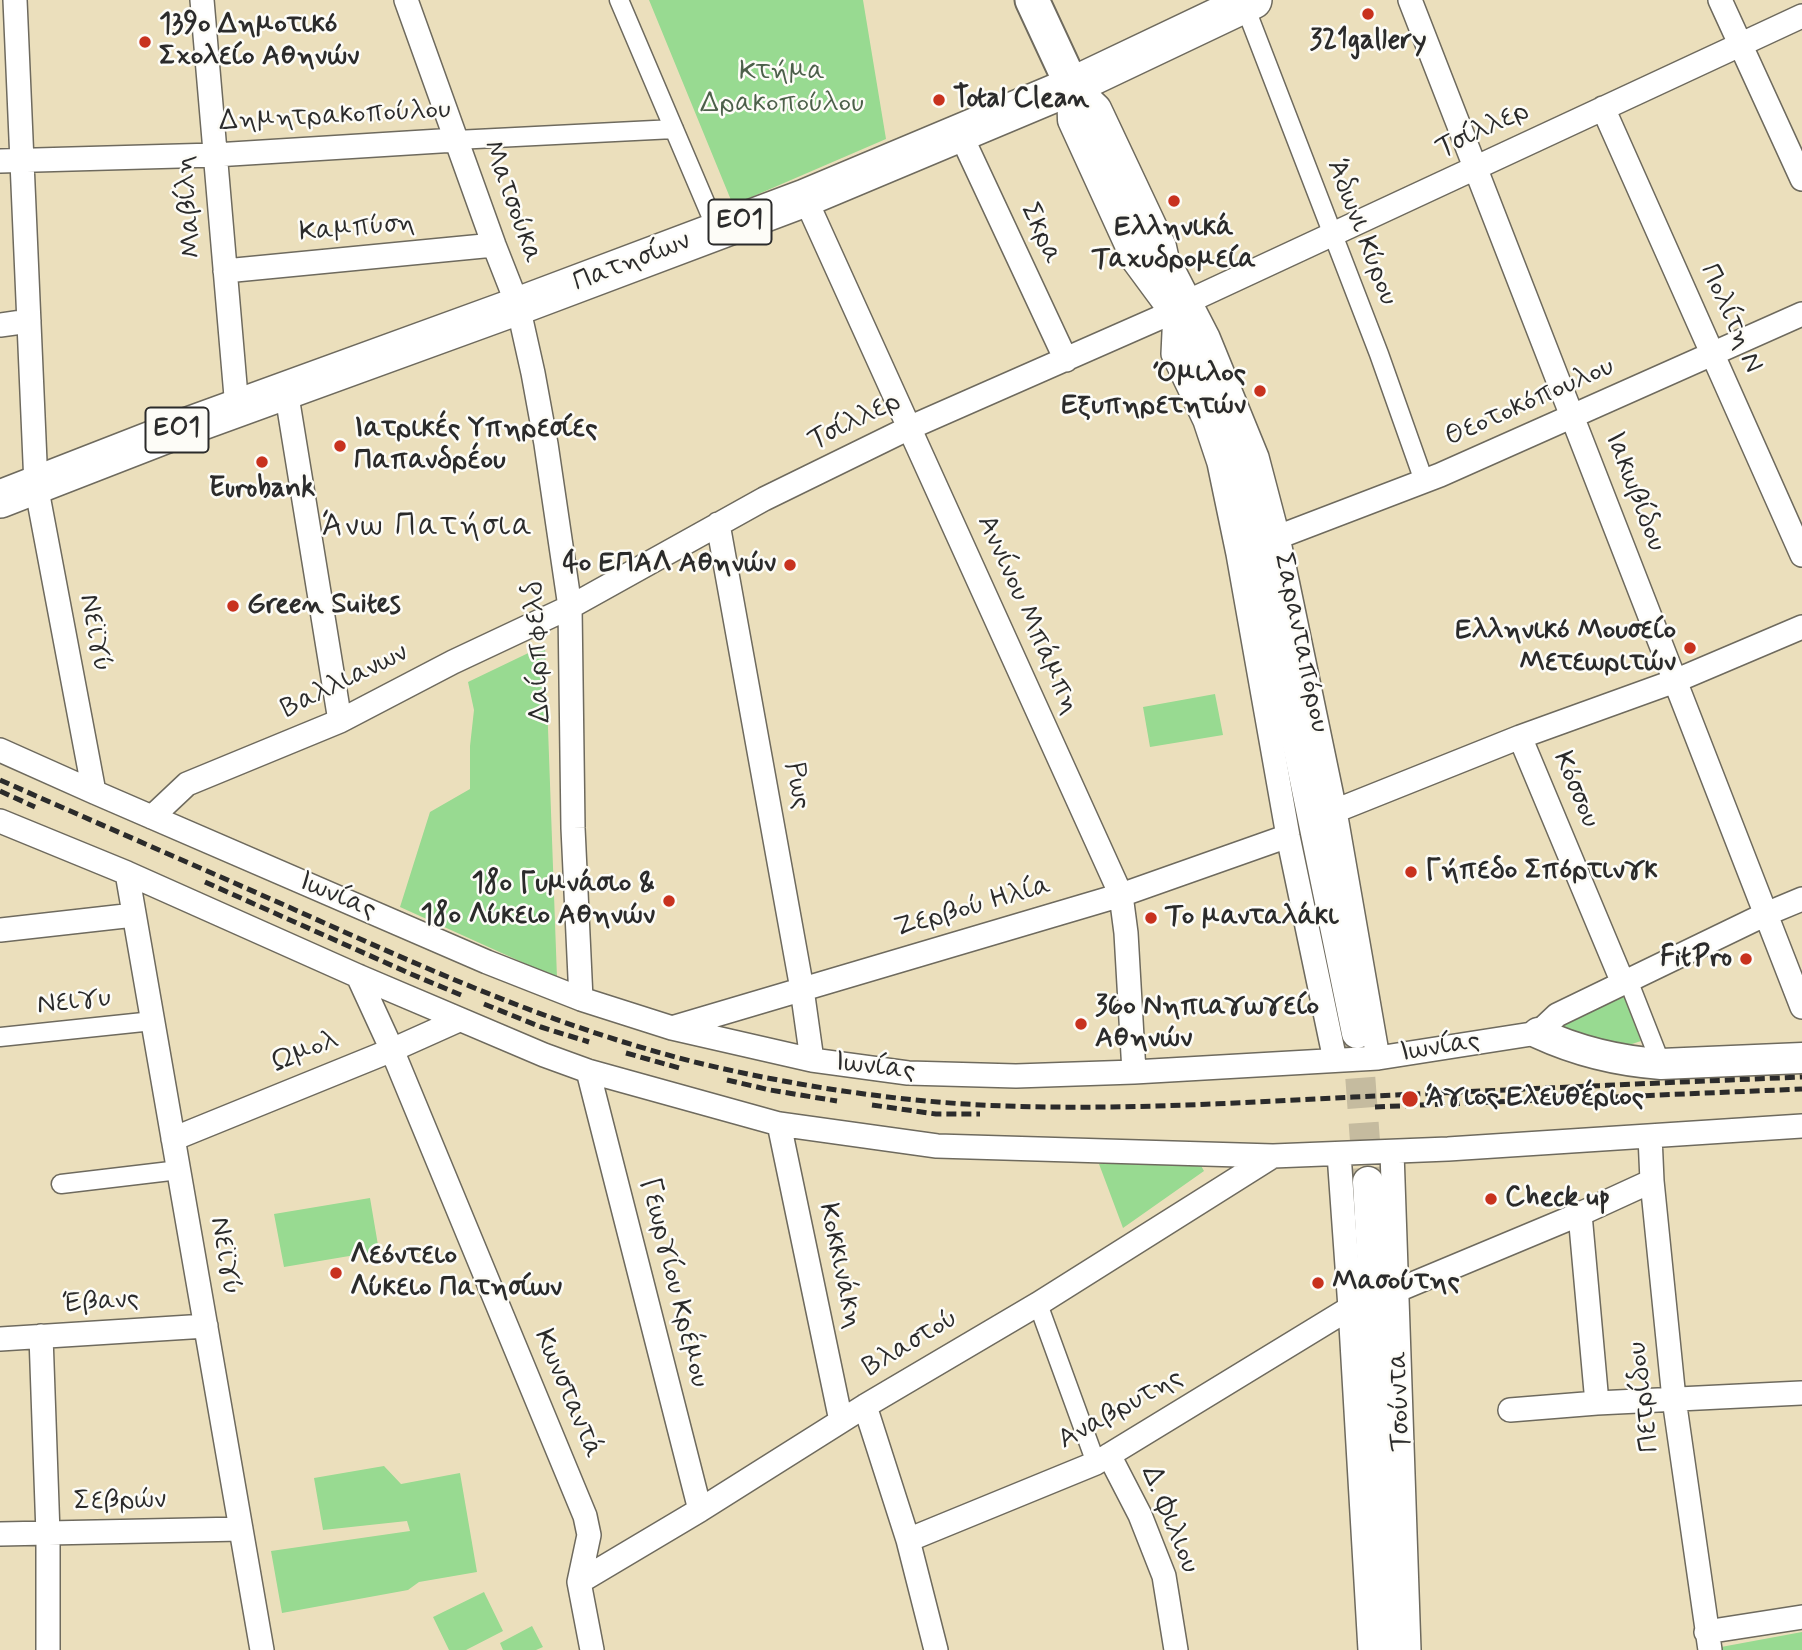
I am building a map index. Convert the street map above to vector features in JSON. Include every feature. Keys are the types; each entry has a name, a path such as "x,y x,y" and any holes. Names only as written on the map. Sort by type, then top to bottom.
{"main road":[{"path":"1032,0 1072,86"},
{"name":"Πατησίων","path":"0,499 237,408 805,198 1072,86 1249,2"}],"street":[{"name":"Νεϊγύ","path":"15,0 11,161 29,321 36,485 94,792"},
{"name":"Μαβίλη","path":"202,0 237,408"},
{"name":"Ματσούκα","path":"406,0 518,306"},
{"path":"619,0 711,216"},
{"name":"Ιακωβίδου","path":"1410,0 1802,1007"},
{"path":"1720,0 1802,179"},
{"name":"Άδωνι Κύρου","path":"1249,2 1424,481"},
{"name":"Τσίλλερ","path":"570,607 764,499 909,428 1066,360 1802,16"},
{"name":"Σαρανταπόρου","path":"1072,86 1096,109 1161,247 1240,462 1357,1033"},
{"name":"Σαρανταπόρου","path":"1072,86 1073,120 1137,260 1182,305 1208,337 1257,457 1278,537 1335,811 1378,1058"},
{"name":"Πολίτη Ν","path":"1604,108 1802,555"},
{"name":"Δημητρακοπούλου","path":"11,161 215,155 674,129"},
{"name":"Σκρα","path":"960,133 1066,360"},
{"name":"Αννίνου Μπάμπη","path":"805,198 1121,895 1126,933 1134,1072"},
{"name":"Καμπύση","path":"225,271 494,246"},
{"name":"Σαρανταπόρου","path":"1182,305 1173,354 1205,421 1220,463 1288,836 1335,1060"},
{"name":"Δαίρπφελδ","path":"518,306 546,444 570,607 573,828 581,999"},
{"name":"Θεοτοκόπουλου","path":"1278,537 1424,481 1802,314"},
{"path":"0,325 29,321"},
{"path":"286,390 340,721"},
{"name":"Ρως","path":"718,524 802,989 812,1060"},
{"name":"Βαλλιανων","path":"152,817 187,784 340,721 453,662 570,607"},
{"path":"1335,811 1520,737 1675,681 1802,626"},
{"name":"Κόσσου","path":"1520,737 1661,1064"},
{"name":"Ιωνίας","path":"0,750 487,962 581,999 672,1028 812,1060 908,1073 1016,1076 1134,1072 1378,1058 1538,1033"},
{"path":"0,821 127,873 459,1020 589,1071 779,1124 937,1146 1273,1156 1392,1152 1802,1126"},
{"name":"Ζερβού Ηλία","path":"672,1028 1121,895 1288,836"},
{"name":"Νεϊγύ","path":"127,873 262,1650"},
{"path":"1802,899 1557,1015 1538,1033 1563,1045 1595,1055 1644,1063 1802,1058"},
{"path":"0,930 134,915"},
{"name":"Κωνσταντά","path":"358,976 585,1516 589,1535 579,1582 592,1650"},
{"name":"Ωμολ","path":"173,1139 459,1020"},
{"name":"Νειγυ","path":"0,1037 153,1021"},
{"name":"Γεωργίου Κρέμου","path":"589,1071 700,1510"},
{"name":"Κοκκινάκη","path":"779,1124 841,1421"},
{"name":"Πετρίδου","path":"1650,1136 1674,1399 1708,1641"},
{"name":"Τσούντα","path":"1392,1152 1398,1290 1398,1645"},
{"name":"Τσούντα","path":"1339,1154 1370,1650"},
{"name":"Βλαστού","path":"579,1582 865,1406 1038,1304 1273,1156"},
{"path":"61,1184 179,1170"},
{"path":"1398,1290 1652,1181"},
{"name":"Τσούντα","path":"1368,1182 1398,1645"},
{"path":"1580,1214 1597,1403"},
{"path":"1038,1304 1103,1459"},
{"name":"Αναβρυτης","path":"908,1540 1103,1459 1350,1308"},
{"name":"Έβανς","path":"0,1339 206,1325"},
{"path":"41,1336 48,1534 48,1650"},
{"path":"1510,1410 1801,1392"},
{"path":"865,1406 908,1540 936,1650"},
{"name":"Δ. Φιλιου","path":"1103,1459 1140,1515 1164,1576 1176,1650"},
{"name":"Σεβρών","path":"0,1534 241,1529"},
{"path":"1708,1641 1802,1617"}],"green space":[{"name":"Κτήμα Δρακοπούλου","path":"649,0 863,0 886,139 733,205"},
{"path":"545,645 557,978 400,907 430,812 470,789 470,746 474,710 468,682"},
{"path":"1215,694 1223,735 1150,747 1143,707"},
{"path":"1624,997 1641,1041 1629,1045 1564,1031 1561,1027 1561,1022"},
{"path":"1199,1162 1204,1171 1123,1228 1099,1164"},
{"path":"370,1198 379,1251 284,1267 274,1214"},
{"path":"384,1466 401,1484 460,1473 477,1572 419,1582 408,1590 282,1613 271,1551 410,1531 407,1521 323,1530 314,1478"},
{"path":"484,1592 503,1631 466,1650 449,1650 433,1617"},
{"path":"532,1626 543,1647 536,1650 503,1650 500,1643"},
{"path":"1802,1632 1802,1650 1722,1650 1721,1647"}],"tunnel":[{"path":"1357,1033 1368,1182"}],"railway":[{"path":"0,780 396,955 555,1019 664,1054 755,1076 827,1088 971,1104 1093,1107 1223,1104 1802,1077"},
{"path":"0,791 35,807"},
{"path":"205,882 461,995"},
{"path":"484,1004 541,1027 589,1042"},
{"path":"626,1053 683,1069"},
{"path":"727,1080 837,1101"},
{"path":"1375,1107 1802,1089"},
{"path":"872,1105 936,1114 980,1114"}],"place":[{"name":"321gallery","path":"1368,14"},
{"name":"139ο Δημοτικό Σχολείο Αθηνών","path":"145,42"},
{"name":"Total Clean","path":"939,100"},
{"name":"Ελληνικά Ταχυδρομεία","path":"1174,201"},
{"name":"Όμιλος Εξυπηρετητών","path":"1260,391"},
{"name":"Ιατρικές Υπηρεσίες Παπανδρέου","path":"340,446"},
{"name":"Eurobank","path":"262,462"},
{"name":"4ο ΕΠΑΛ Αθηνών","path":"790,565"},
{"name":"Green Suites","path":"233,606"},
{"name":"Ελληνικό Μουσείο Μετεωριτών","path":"1690,648"},
{"name":"Γήπεδο Σπόρτινγκ","path":"1411,872"},
{"name":"18ο Γυμνάσιο & 18ο Λύκειο Αθηνών","path":"669,901"},
{"name":"Το μανταλάκι","path":"1151,918"},
{"name":"FitPro","path":"1746,959"},
{"name":"36ο Νηπιαγωγείο Αθηνών","path":"1081,1024"},
{"name":"Άγιος Ελευθέριος","path":"1410,1099"},
{"name":"Check up","path":"1491,1199"},
{"name":"Λεόντειο Λύκειο Πατησίων","path":"336,1273"},
{"name":"Μασούτης","path":"1318,1283"}],"district":[{"name":"Άνω Πατήσια","path":"428,528"}]}
